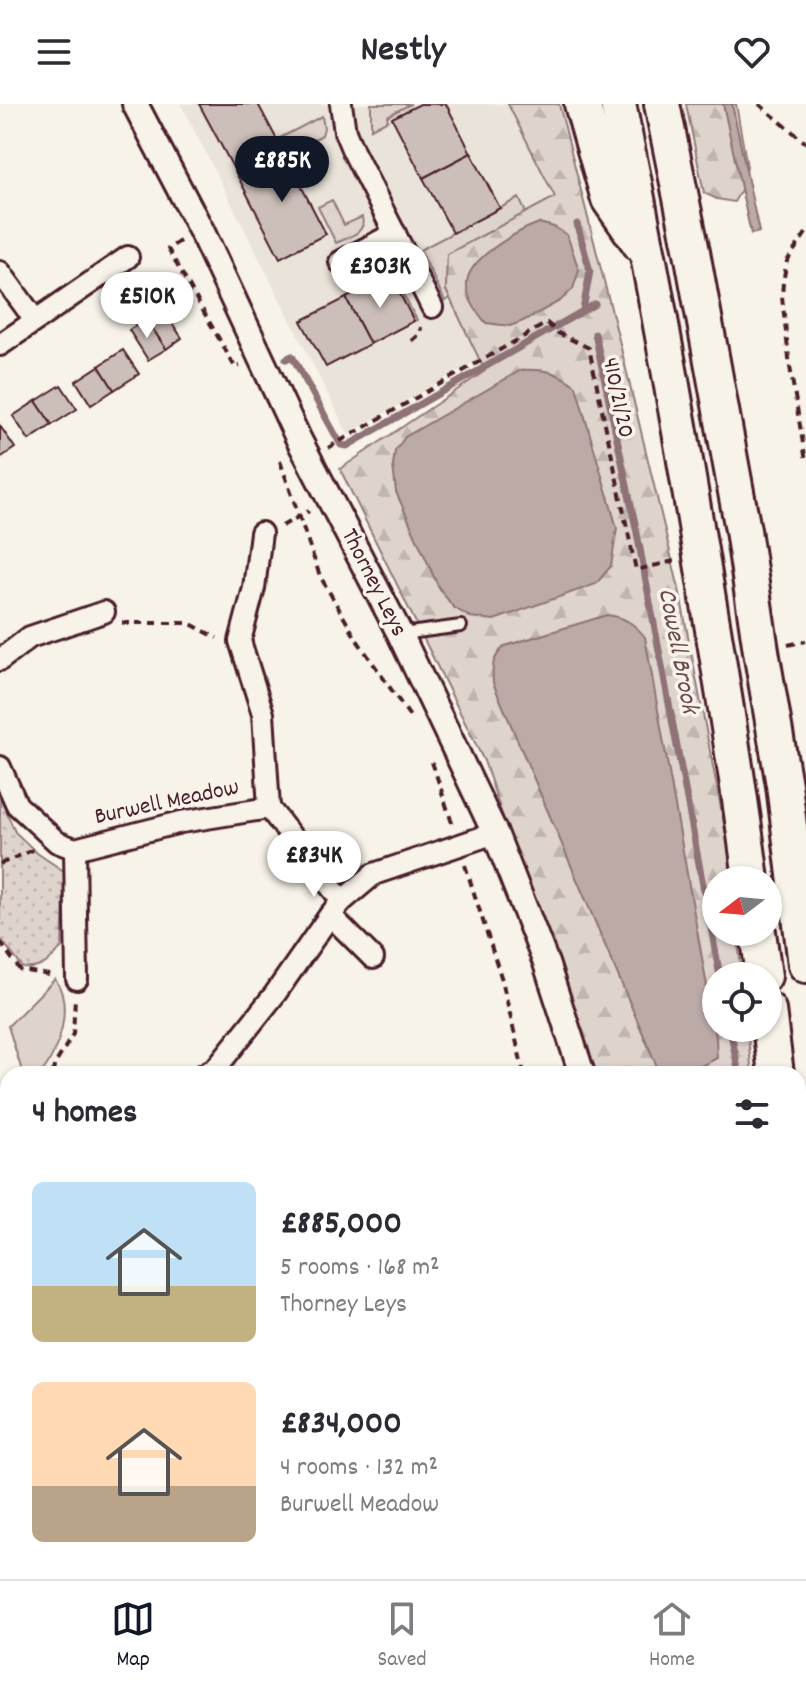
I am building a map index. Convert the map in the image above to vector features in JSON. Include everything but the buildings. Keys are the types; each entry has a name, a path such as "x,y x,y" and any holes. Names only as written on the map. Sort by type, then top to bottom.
{"highway":[{"path":"582,104 609,199 650,259"},
{"path":"618,104 650,259 740,792 749,866"},
{"path":"662,104 743,530 784,785 806,965"},
{"path":"772,1042 775,1066"}],"street":[{"name":"Thorney Leys","path":"135,104 202,232 274,389 400,634 495,833 546,963 579,1066"},
{"path":"341,104 348,140 395,233 426,315"},
{"path":"340,262 395,233"},
{"path":"0,345 128,257"},
{"path":"0,272 35,320"},
{"path":"240,641 254,588 261,533"},
{"path":"0,658 30,637 104,612"},
{"name":"Burwell Meadow","path":"240,641 263,714 269,808 373,958"},
{"path":"0,767 17,805 66,846"},
{"name":"Burwell Meadow","path":"77,979 66,846 181,822 269,808"},
{"path":"219,1066 336,908 374,874 495,833"}],"lane":[{"path":"400,634 461,626"}],"path":[{"path":"759,104 806,143"},
{"path":"806,233 787,261 782,297 806,461"},
{"path":"186,237 168,249 235,367 242,365"},
{"path":"412,341 420,334 426,315"},
{"name":"410/21/20","path":"333,446 547,323 558,333 589,348 636,570 669,562"},
{"path":"278,454 320,576 357,640 415,724"},
{"path":"261,533 274,531 331,501"},
{"path":"104,612 113,623 189,623 217,638 240,641"},
{"path":"785,646 806,641"},
{"path":"427,749 502,980 522,1066"},
{"path":"0,864 39,847 66,846"},
{"path":"0,942 20,970 77,979 73,1034 54,1066"}],"shaded area":[{"path":"181,104 508,104 556,197 526,213 446,290 480,359 348,434"},
{"path":"723,104 732,104 759,232 751,234"},
{"path":"539,223 567,235 579,270 573,289 560,301 523,321 510,326 486,323 469,296 467,283 472,269 499,244"},
{"path":"521,370 550,372 576,386 617,528 611,566 596,584 494,620 470,617 453,607 438,586 396,492 395,451 405,437"},
{"path":"607,615 628,622 645,637 703,962 702,1042 716,1042 717,1058 701,1066 657,1066 493,683 494,662 505,646"}],"green space":[{"path":"371,104 411,104 387,116 388,120 371,129"},
{"path":"508,104 559,104 679,589 728,845 730,866 702,866 702,946 739,946 740,962 702,962 702,1042 749,1042 751,1066 587,1066 484,761 340,469 485,371 446,290 447,254 555,197"},
{"path":"686,104 736,104 747,167 744,185 734,202 704,193"},
{"path":"322,116 322,135 289,153 280,138"},
{"path":"519,198 526,213 447,254 446,290 450,298 445,301 420,250"},
{"path":"332,200 344,225 362,217 363,222 356,234 336,243 318,207"},
{"path":"374,264 390,270 417,320 414,321 390,275 360,291 352,276"},
{"path":"0,797 15,832 37,853 65,872 62,947 36,968 23,968 0,938"},
{"path":"55,979 61,990 64,1015 58,1041 47,1066 20,1066 8,1026"}],"waterway":[{"path":"577,224 590,271 583,310"},
{"path":"286,359 292,356 341,445 347,446 595,304"},
{"name":"Cowell Brook","path":"595,334 637,533 717,962"},
{"name":"Cowell Brook","path":"733,1042 737,1066"}]}
